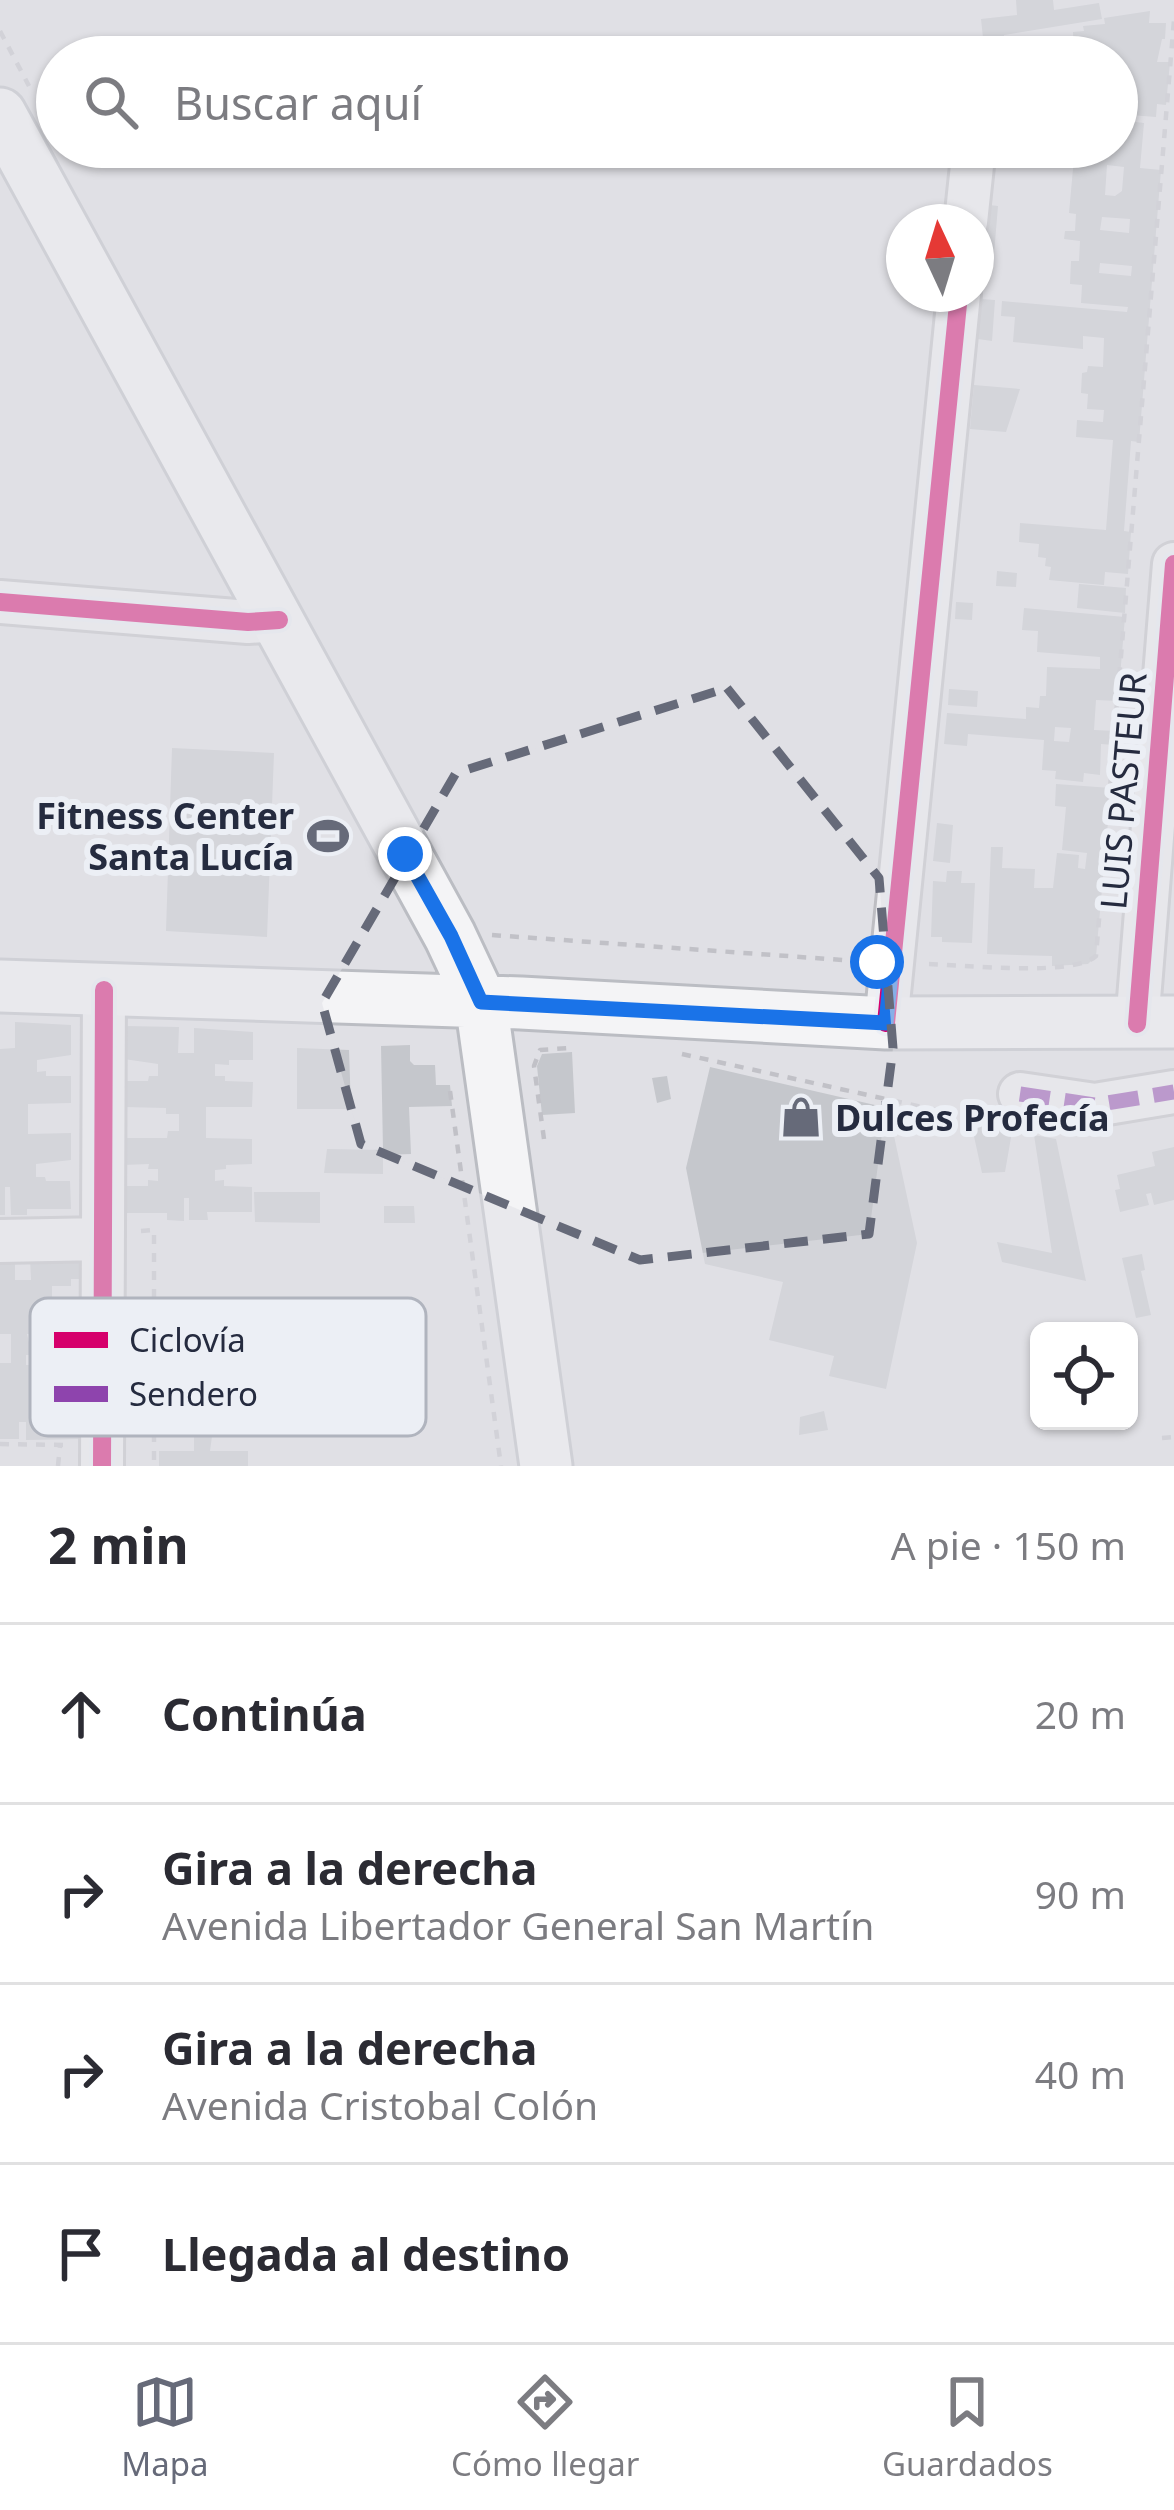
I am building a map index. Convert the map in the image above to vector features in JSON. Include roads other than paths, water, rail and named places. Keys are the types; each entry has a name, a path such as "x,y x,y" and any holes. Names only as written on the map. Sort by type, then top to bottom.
{"main road":[{"path":"0,114 451,936 481,1002 546,1466"},
{"path":"0,986 481,1002 886,1023 1156,1023"}],"street":[{"path":"968,204 972,168"},
{"path":"886,1023 957,312"},
{"name":"LUIS PASTEUR","path":"1156,1023 1174,564"},
{"path":"0,602 248,622 279,620"},
{"path":"102,1298 104,990"},
{"path":"1017,1110 1095,1105 1174,1092"},
{"path":"0,1240 102,1239"}],"place":[{"name":"Fitness Center Santa Lucía","path":"328,836"},
{"name":"Dulces Profecía","path":"801,1117"}]}
